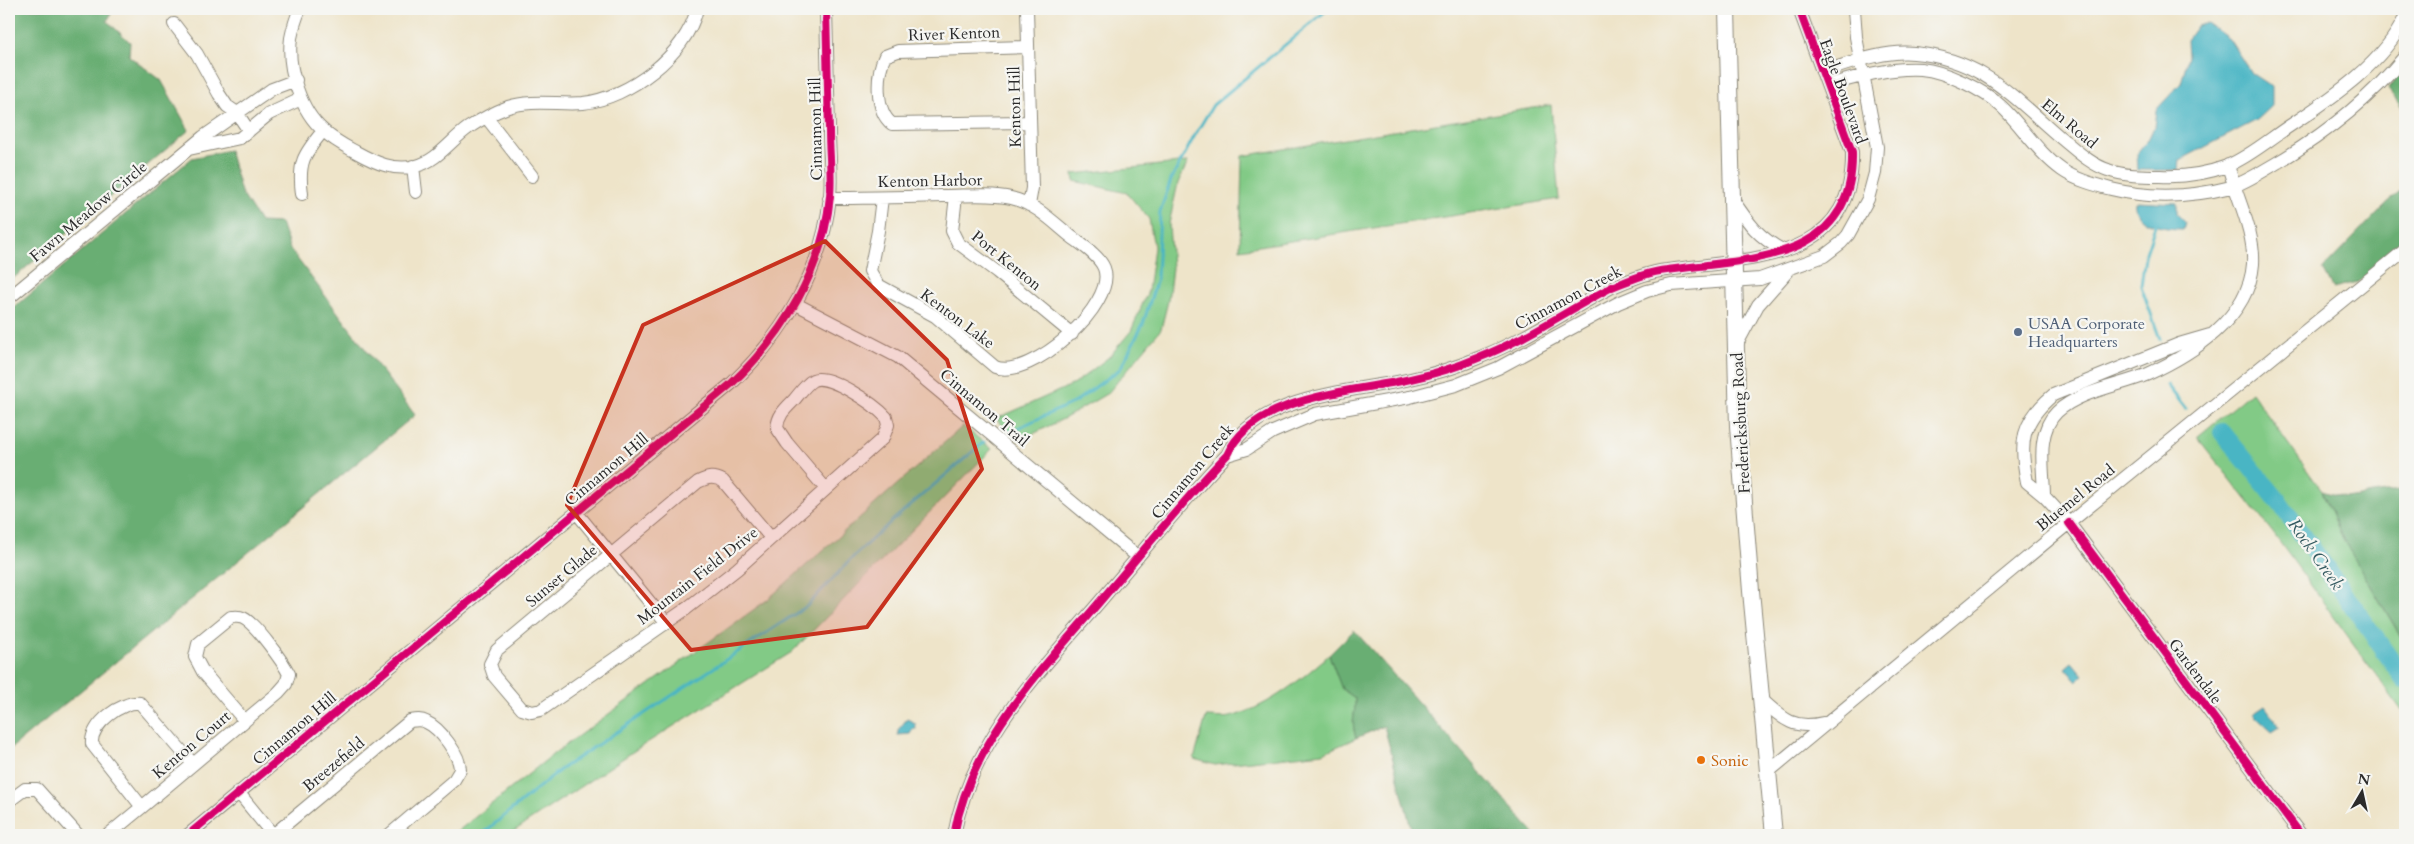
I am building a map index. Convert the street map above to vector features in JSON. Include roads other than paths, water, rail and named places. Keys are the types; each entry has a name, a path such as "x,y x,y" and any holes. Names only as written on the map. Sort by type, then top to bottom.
{"main road":[{"name":"Fredericksburg Road","path":"1727,9 1738,426 1774,835"}],"street":[{"path":"300,9 291,37 291,49 301,98 323,131 378,164 402,168 413,166 441,152 468,129 520,103 564,104 595,102 626,90 669,56 686,34 697,9"},
{"name":"Cinnamon Hill","path":"188,835 751,365 769,345 796,304 817,256 830,198 826,9"},
{"name":"Kenton Hill","path":"1027,9 1032,188 1029,205"},
{"name":"Eagle Boulevard","path":"1734,263 1784,251 1823,232 1839,213 1850,192 1853,172 1852,152 1799,9"},
{"name":"Eagle Boulevard","path":"1735,280 1760,279 1824,256 1841,243 1868,198 1876,173 1877,147 1860,60 1854,9"},
{"name":"Elm Road","path":"1822,72 1860,60 1913,52 1951,60 1985,74 2013,94 2085,159 2108,170 2137,176 2183,177 2228,165 2340,92 2371,64 2405,18"},
{"path":"174,24 197,54 227,106 237,113 249,131"},
{"name":"River Kenton","path":"1028,47 890,52 881,63 880,88 884,114 892,124 1030,122"},
{"path":"1828,85 1864,76 1922,69 1955,79 1982,91 2002,107 2032,141 2063,171 2090,183 2133,195 2179,196 2233,186 2309,143 2377,88 2405,56"},
{"name":"Fawn Meadow Circle","path":"9,298 189,150 237,113 272,89 296,80"},
{"name":"Fawn Meadow Circle","path":"189,150 233,140 249,131 269,114 301,98"},
{"path":"487,118 532,176"},
{"path":"302,194 301,162 307,150 323,131"},
{"path":"2044,496 2041,456 2045,434 2057,412 2082,397 2147,374 2186,353 2228,320 2239,306 2248,285 2253,265 2252,244 2228,165"},
{"path":"413,166 416,192"},
{"name":"Port Kenton","path":"956,196 952,231 958,243 998,272 1072,334"},
{"name":"Kenton Harbor","path":"830,198 998,196 1013,198 1029,205 1054,222 1101,263 1104,269 1106,277 1102,289 1095,303 1072,334"},
{"name":"Kenton Lake","path":"882,198 870,271 878,285 935,316 995,367 1003,370 1010,370 1042,356 1072,334"},
{"path":"1733,200 1754,230 1766,242 1784,251"},
{"name":"Bluemel Road","path":"1768,772 2069,523 2405,250"},
{"name":"Cinnamon Creek","path":"954,835 964,794 981,754 991,737 1028,687 1228,454 1234,439 1244,429 1300,401 1325,394 1406,380 1480,358 1595,296 1634,278 1665,270 1734,263"},
{"path":"1737,344 1758,306 1789,270"},
{"name":"Cinnamon Creek","path":"1228,454 1247,449 1292,422 1333,409 1410,397 1456,385 1523,355 1604,311 1648,291 1671,285 1735,280"},
{"path":"1595,296 1604,311"},
{"name":"Cinnamon Trail","path":"796,304 898,357 1138,557"},
{"name":"Gardendale","path":"2210,335 2179,344 2053,395 2040,406 2029,420 2022,438 2023,462 2027,482 2044,496 2069,523 2301,835"},
{"name":"Mountain Field Drive","path":"532,712 541,710 550,704 737,569 883,438 888,425 886,417 878,408 826,379 810,382 780,415 777,428 787,444 826,489"},
{"path":"1265,417 1273,432"},
{"name":"Sunset Glade","path":"532,712 522,709 494,676 490,664 493,654 698,482 713,477 723,481 772,538"},
{"path":"576,512 666,622"},
{"name":"Kenton Court","path":"116,833 142,807 245,721 286,684 289,674 281,660 250,622 242,617 231,617 198,644 195,657 196,663 245,721"},
{"path":"1761,699 1788,722 1801,726 1826,723"},
{"path":"142,807 92,744 95,729 112,714 125,704 140,703 193,764"},
{"name":"Breezefield","path":"273,835 410,721 420,720 432,726 457,754 460,770 454,780 389,835"},
{"path":"9,801 24,789 37,789 78,835"},
{"path":"238,792 273,835"}],"water":[{"path":"2207,23 2229,39 2251,73 2272,87 2272,106 2257,120 2180,160 2179,170 2138,170 2137,154 2148,140 2154,127 2156,110 2181,83 2188,57 2187,40 2197,26"},
{"path":"2135,201 2177,203 2177,214 2185,222 2183,229 2167,228 2144,220 2135,209"},
{"path":"2072,662 2083,675 2076,681 2065,668"},
{"path":"2265,706 2280,727 2272,732 2253,714"},
{"path":"907,719 915,723 916,729 913,729 910,734 898,735 898,730"}],"waterway":[{"path":"1009,432 1075,402 1120,369 1143,324 1157,279 1160,212 1171,180 1195,135 1213,105 1328,9"},
{"name":"Rock Creek","path":"2156,223 2145,256 2141,286 2160,339"},
{"name":"Rock Creek","path":"2167,385 2186,409"},
{"name":"Rock Creek","path":"2222,432 2280,503 2405,680"},
{"path":"481,835 561,769 807,606 856,554 984,442"}],"place":[{"name":"USAA Corporate Headquarters","path":"2018,332"},
{"name":"Sonic","path":"1701,760"}]}
